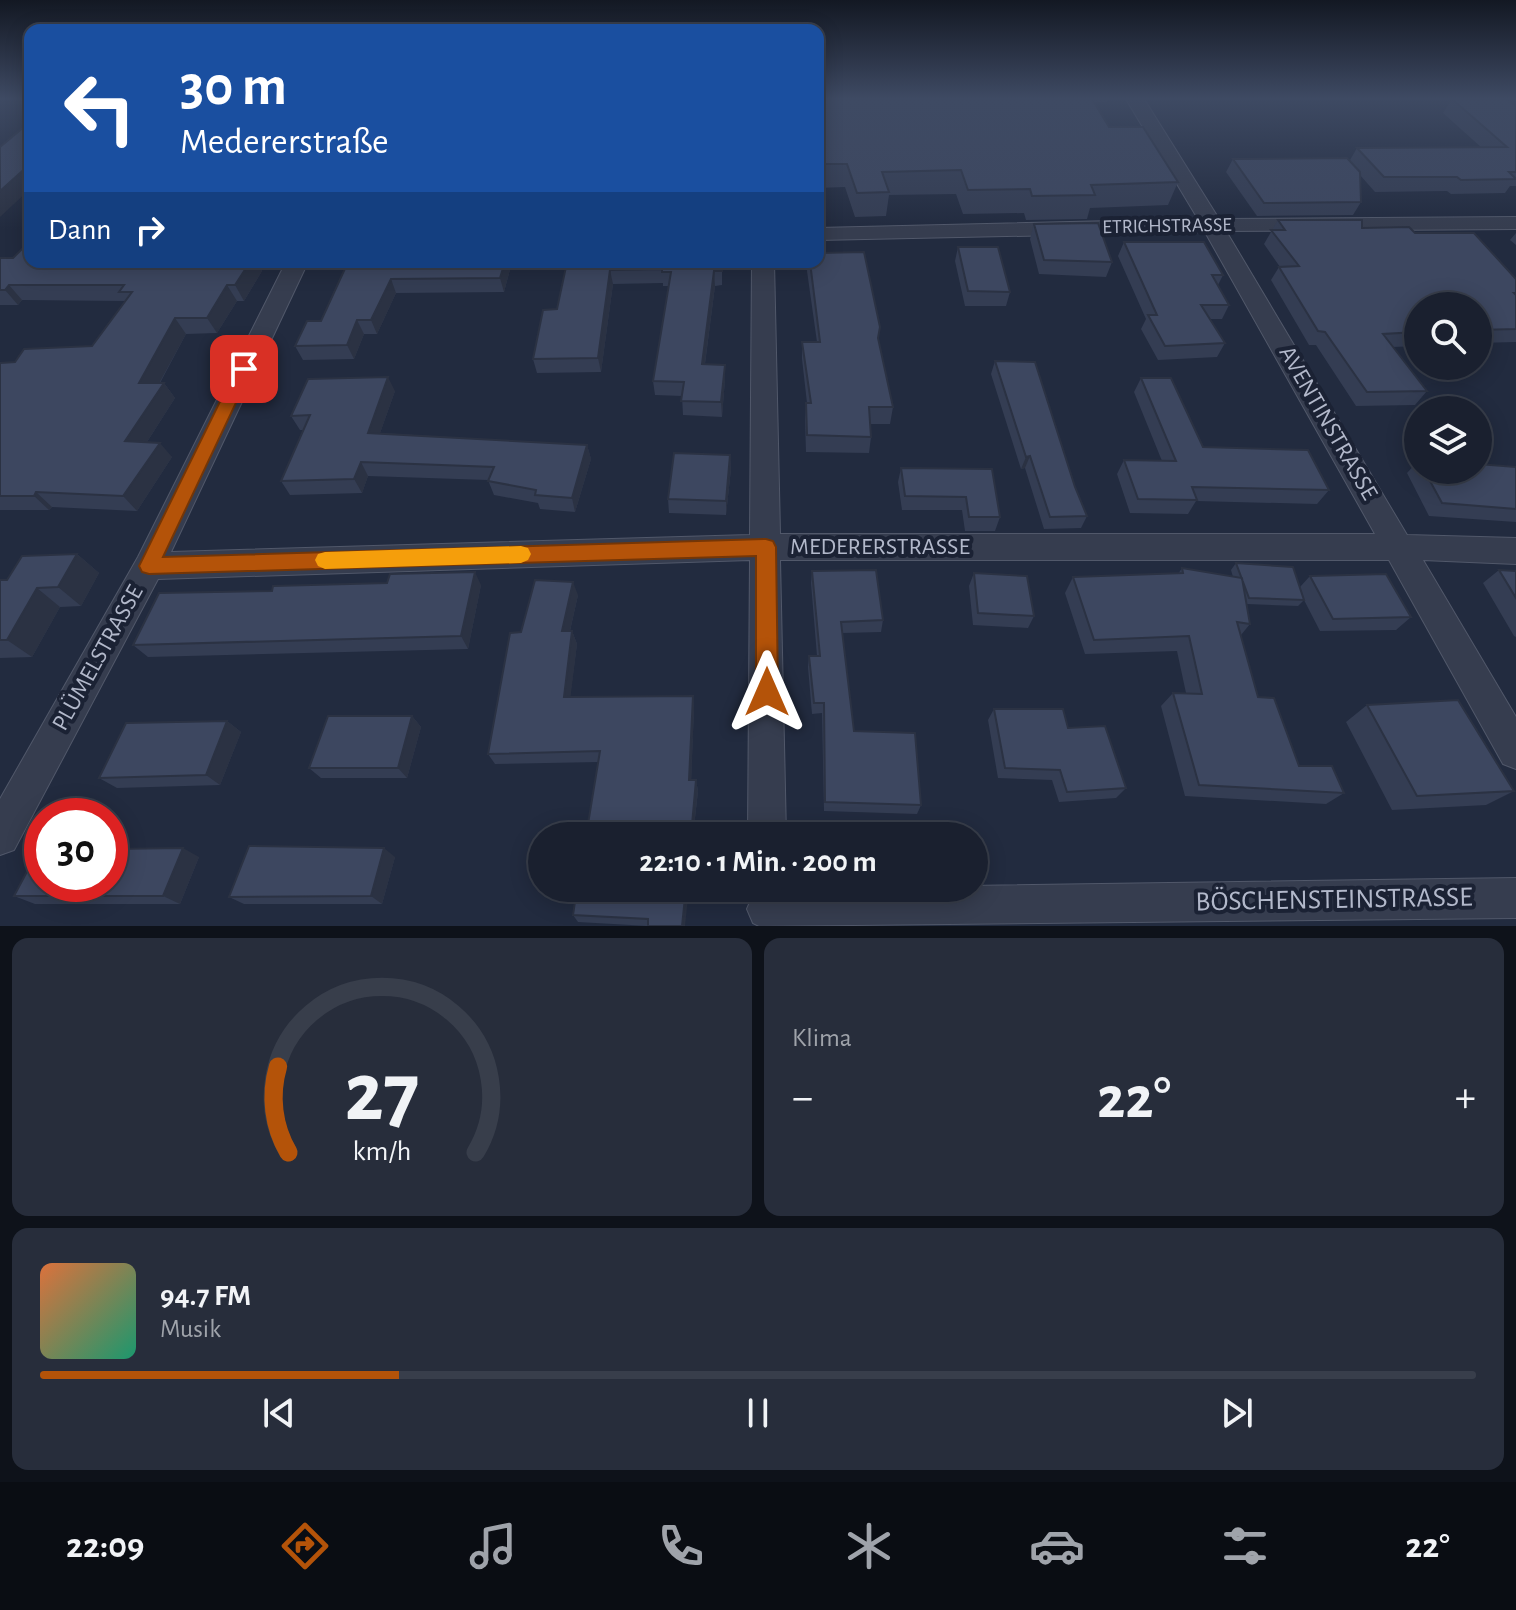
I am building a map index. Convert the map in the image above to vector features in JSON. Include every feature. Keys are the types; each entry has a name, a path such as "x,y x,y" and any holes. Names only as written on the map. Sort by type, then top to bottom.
{"street":[{"name":"AVENTINSTRASSE","path":"1161,142 1400,547 1516,751"},
{"name":"ETRICHSTRASSE","path":"824,234 1212,225 1516,223"},
{"name":"PLÜMELSTRASSE","path":"0,836 149,566 294,268"},
{"path":"763,268 767,822"},
{"name":"MEDERERSTRASSE","path":"149,566 766,547 1400,547 1516,551"},
{"name":"BÖSCHENSTEINSTRASSE","path":"767,908 1516,898"}],"building":[{"path":"6,142 24,142 24,169 0,191 0,147"},
{"path":"824,142 1153,142 1178,182 1091,185 1095,195 1032,196 1030,189 968,190 961,170 882,172 889,192 857,193 847,164 824,164"},
{"path":"1502,142 1516,142 1516,172 1509,172 1516,179 1384,177 1357,148 1507,147"},
{"path":"1347,158 1360,172 1361,202 1264,203 1233,159"},
{"path":"1278,220 1362,220 1362,228 1409,227 1415,233 1474,233 1516,279 1516,329 1492,330 1492,292 1404,292 1404,333 1383,334 1404,361 1404,380 1419,380 1427,391 1367,392 1325,332 1318,331 1279,267 1299,266 1271,230 1285,230"},
{"path":"1098,223 1112,262 1044,260 1034,224"},
{"path":"1124,242 1204,242 1223,275 1212,275 1229,305 1201,305 1225,343 1165,346 1148,315 1157,315"},
{"path":"24,247 24,268 246,268 235,285 227,285 207,318 175,318 139,383 164,383 125,441 160,443 123,496 36,492 34,496 0,496 0,363 15,362 24,349 92,346 132,292 119,292 124,285 9,285 5,290 0,290 0,258 13,258"},
{"path":"958,247 998,247 1010,292 968,291"},
{"path":"864,252 893,407 869,407 871,437 807,435 806,403 811,403 802,342 820,342 811,268 824,268 824,253"},
{"path":"345,268 503,268 500,278 391,279 371,320 357,320 347,345 295,346 307,321 321,321"},
{"path":"566,268 722,268 722,271 714,271 702,364 725,365 721,402 681,401 684,382 653,381 671,272 662,272 662,269 610,270 598,358 533,359 543,310 557,309"},
{"path":"995,361 1035,362 1087,516 1050,517 1030,456 1026,457"},
{"path":"388,377 368,433 587,445 572,498 535,495 536,490 488,481 494,467 361,462 354,479 281,481 310,415 291,416 308,379"},
{"path":"1141,378 1171,378 1203,447 1308,450 1329,490 1192,487 1197,500 1138,499 1124,460 1176,461"},
{"path":"674,453 730,455 726,501 668,499"},
{"path":"1492,465 1516,467 1516,509 1442,503 1432,484 1492,484"},
{"path":"901,468 992,469 1000,517 969,517 966,497 905,496"},
{"path":"77,554 58,587 37,588 7,640 0,640 0,580 7,580 22,556"},
{"path":"1236,563 1293,567 1304,600 1249,598"},
{"path":"1182,568 1242,578 1250,624 1237,622 1258,697 1274,698 1299,766 1332,766 1344,793 1199,785 1173,693 1202,694 1189,636 1094,640 1073,577 1183,573"},
{"path":"876,570 883,620 841,622 854,731 915,733 921,805 825,802 824,703 814,703 809,656 820,656 812,571"},
{"path":"1499,570 1516,571 1516,598"},
{"path":"475,572 461,636 133,645 159,593 272,591 273,586 387,583 390,574"},
{"path":"974,573 1027,576 1034,616 978,613"},
{"path":"1386,574 1411,617 1333,619 1310,576"},
{"path":"535,580 573,582 562,631 572,631 564,697 693,696 689,780 696,780 692,822 588,822 600,751 488,754 510,633 521,632"},
{"path":"1458,700 1514,791 1417,796 1367,705"},
{"path":"994,709 1063,709 1068,728 1105,726 1126,788 1067,792 1060,770 1005,768"},
{"path":"328,716 412,716 398,768 309,768"},
{"path":"227,721 206,775 99,778 126,723"},
{"path":"249,846 384,848 371,896 229,897"},
{"path":"183,848 163,896 128,896 128,849"},
{"path":"24,877 24,896 14,896"},
{"path":"575,902 685,902 682,926 648,926 648,919 573,915"}],"slow traffic":[{"path":"325,560 521,554"}],"route":[{"path":"244,369 149,566 766,547 767,692"}]}
